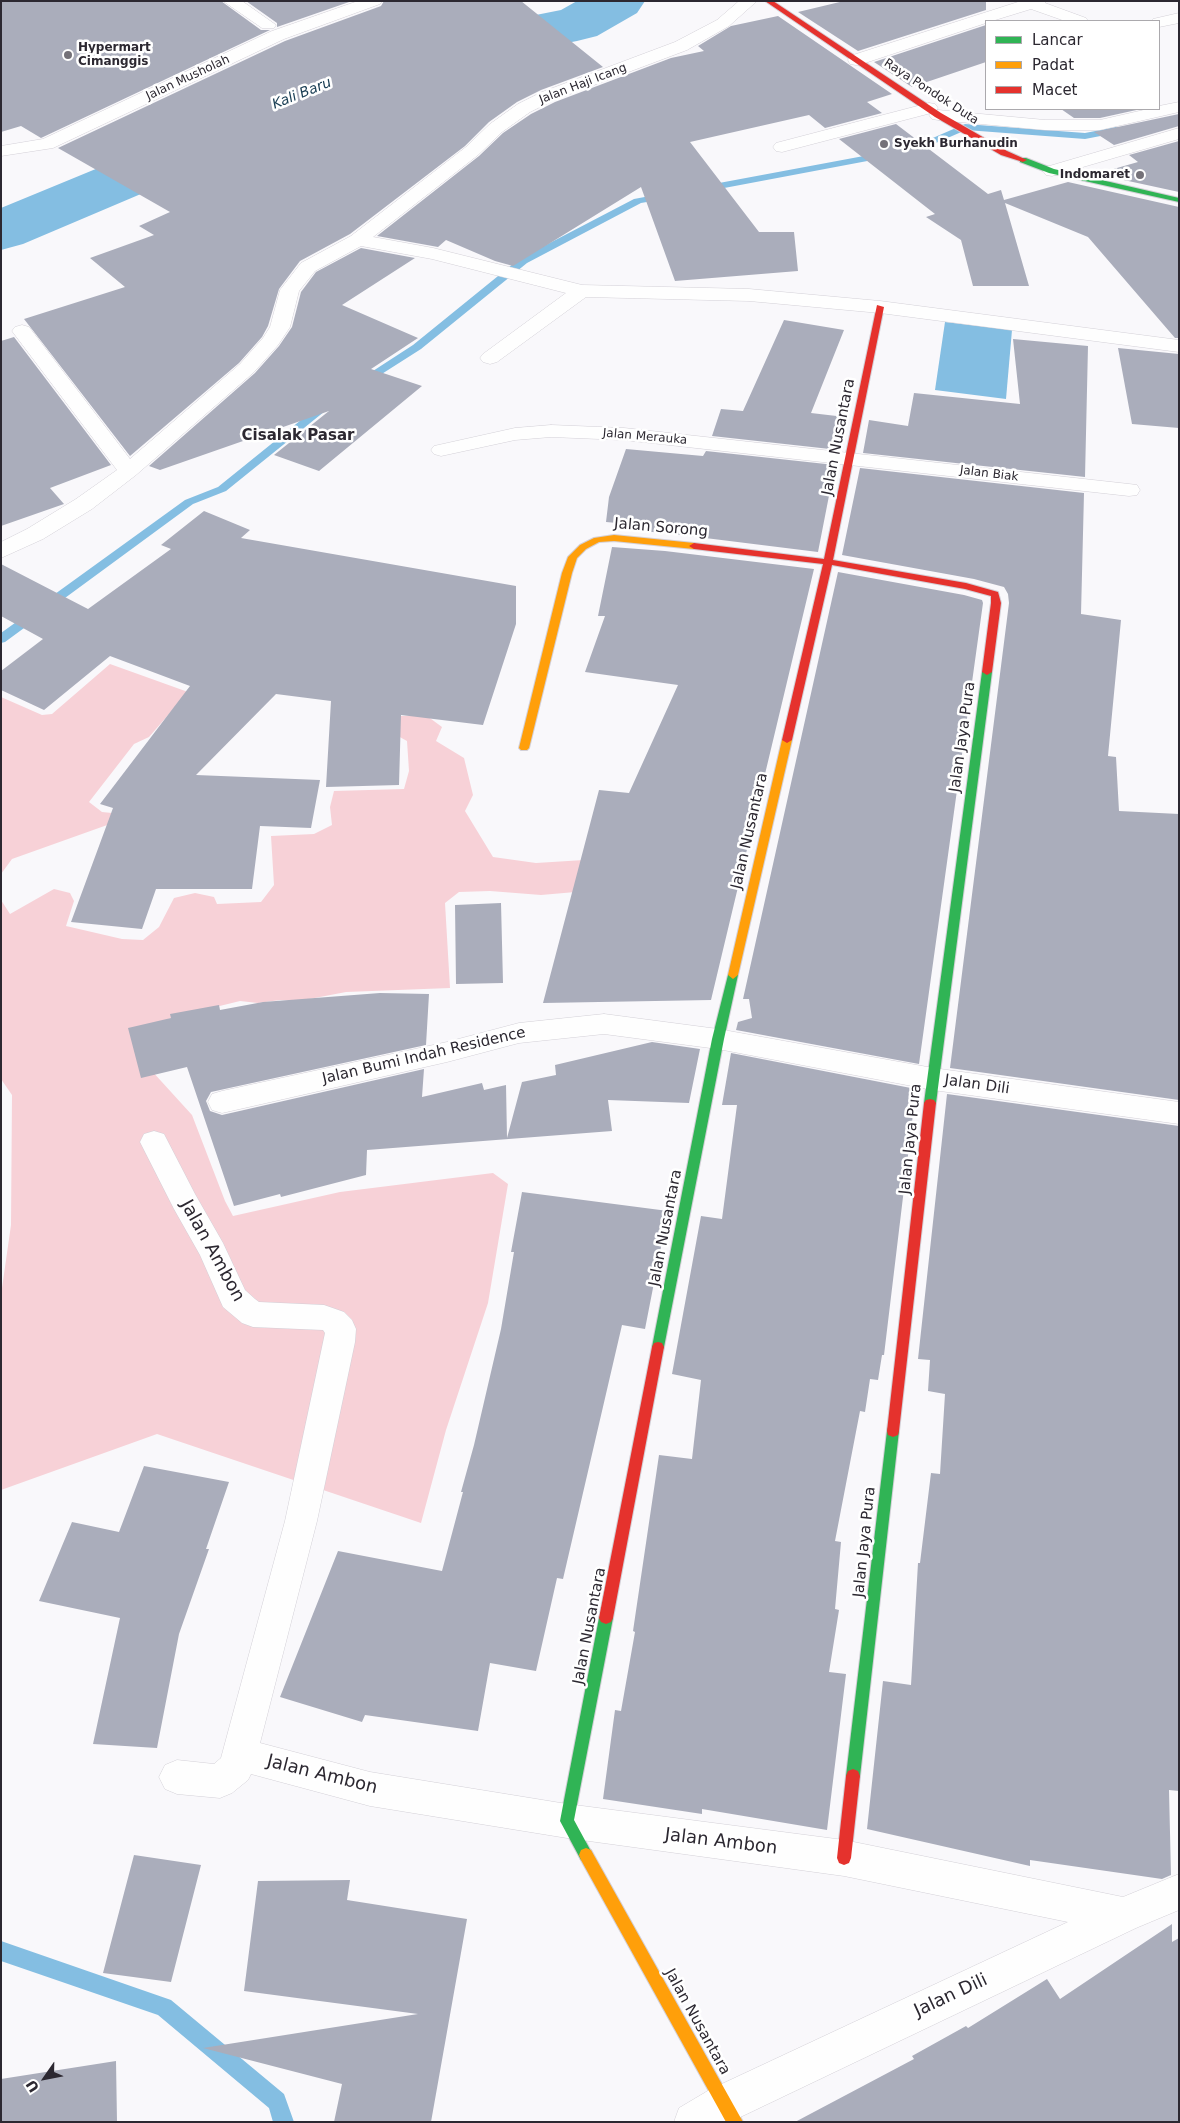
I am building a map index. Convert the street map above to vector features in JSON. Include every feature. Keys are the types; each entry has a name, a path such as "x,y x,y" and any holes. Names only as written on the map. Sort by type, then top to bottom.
{"street":[{"path":"231,1 268,25"},
{"name":"Jalan Musholah","path":"1,151 47,144 278,35 374,1"},
{"name":"Jalan Haji Icang","path":"1,551 35,534 84,504 129,471 247,368 271,341 280,327 290,290 308,267 358,240 472,151 496,128 524,108 556,93 681,46 723,22 749,1"},
{"name":"Raya Pondok Duta","path":"768,1 939,115 990,146 1023,161 1052,170 1179,200"},
{"path":"856,60 1035,2 1078,20"},
{"path":"1160,22 1179,18"},
{"path":"782,147 939,115 1045,125 1100,125 1179,107"},
{"path":"1052,170 1179,133"},
{"path":"358,240 434,254 582,291 749,294 880,307 1179,346"},
{"path":"490,358 582,291"},
{"name":"Jalan Nusantara","path":"730,2112 567,1822 718,1039 828,562 880,307"},
{"path":"22,332 129,471"},
{"name":"Jalan Merauka","path":"441,450 515,434 551,430 624,434 850,458"},
{"name":"Jalan Biak","path":"850,458 1129,490"},
{"name":"Jalan Sorong","path":"524,748 567,573 573,556 583,547 597,540 614,538 665,542 828,562"},
{"name":"Jalan Jaya Pura","path":"828,562 966,586 995,594 996,603 933,1079 844,1858"},
{"name":"Jalan Bumi Indah Residence","path":"222,1102 447,1052 519,1033 604,1024 718,1039"},
{"name":"Jalan Dili","path":"718,1039 933,1079 1179,1113"},
{"name":"Jalan Ambon","path":"154,1142 184,1202 213,1252 234,1298 244,1308 253,1314 324,1318 334,1321 341,1329 340,1342 301,1521 240,1754 370,1789 567,1822 844,1858 1123,1915"},
{"path":"176,1777 220,1781 236,1768 240,1754"},
{"name":"Jalan Dili","path":"693,2122 730,2112 1123,1915 1179,1892"}],"shaded area":[{"path":"110,664 188,692 149,737 134,744 89,802 102,812 112,813 110,824 12,859 1,874 1,697 42,715 52,714"},
{"path":"395,716 427,716 442,727 436,741 464,758 473,795 465,811 493,857 536,863 584,860 587,891 541,895 490,891 459,892 445,903 450,988 346,992 299,1001 280,1000 258,1003 240,1001 171,1018 143,1028 151,1070 192,1115 225,1201 233,1216 340,1192 493,1173 508,1184 488,1303 446,1430 421,1523 157,1434 1,1490 1,1295 11,1225 12,1095 1,1079 1,900 10,914 54,889 70,893 74,901 66,926 122,939 143,940 159,927 174,898 195,893 214,897 217,904 261,902 274,885 271,836 314,834 332,825 330,807 334,791 404,789 409,771 407,741 396,735"}],"water":[{"path":"945,322 1012,330 1006,399 935,390"}],"building":[{"name":"Hypermart Cimanggis","path":"1,1 221,1 261,30 270,30 41,138 21,126 1,132"},
{"path":"246,1 352,1 277,27 277,23"},
{"path":"384,1 521,1 603,67 541,90 517,102 489,122 465,146 350,234 300,261 279,289 268,326 262,337 239,363 130,456 24,319 125,287 90,258 154,235 139,226 170,212 58,148 285,41 381,6"},
{"path":"844,1 986,1 986,10 858,51 798,12"},
{"path":"778,16 892,94 867,102 882,113 825,128 809,115 690,142 759,232 794,232 798,271 675,281 641,187 513,266 495,261 446,240 438,247 377,236 479,156 503,133 531,114 555,102 671,58 704,51 698,46 731,26"},
{"path":"985,25 985,62 912,87 874,62"},
{"path":"1062,110 1136,110 1100,118 1074,118"},
{"path":"1179,114 1179,126 1114,145 1094,132"},
{"path":"896,124 988,194 1001,190 1004,200 1068,182 1179,207 1179,338 1175,338 1088,237 1005,203 1029,286 973,286 961,240 926,217 935,214 839,139"},
{"path":"1179,141 1179,192 1096,174 1138,162 1129,155"},
{"path":"361,248 415,258 342,305 418,338 371,369 422,386 319,471 274,455 329,411 160,470 149,466 255,373 279,346 292,327 301,292 316,272"},
{"path":"784,320 844,330 811,413 845,417 839,450 712,436 721,409 743,411"},
{"path":"14,337 111,465 50,488 64,504 1,526 1,341"},
{"path":"1013,339 1088,346 1085,477 863,453 869,420 908,426 914,393 1020,404"},
{"path":"1118,348 1179,354 1179,428 1132,424"},
{"path":"626,449 703,456 706,451 835,465 818,552 665,533 615,529 617,523 606,522 609,497"},
{"path":"860,468 1084,493 1081,614 1121,620 1108,756 1116,757 1119,811 1179,814 1179,1100 950,1068 1009,603 1008,594 1004,587 974,579 842,555"},
{"path":"204,511 250,530 241,538 516,586 516,624 483,725 401,715 399,785 326,787 331,701 276,694 196,775 320,780 311,828 260,826 252,889 156,889 142,929 71,922 113,808 100,804 190,686 110,656 44,710 1,690 1,671 43,639 1,616 1,564 88,609 171,549 161,545"},
{"path":"612,547 665,551 814,569 711,1000 543,1003 599,790 629,793 678,685 585,672 605,616 598,616"},
{"path":"838,572 964,595 982,600 983,603 919,1064 736,1030 738,1022 752,1018 749,999 743,999"},
{"path":"501,903 503,983 456,984 455,905"},
{"path":"380,993 429,994 426,1045 211,1092 206,1101 210,1111 222,1115 424,1069 422,1097 482,1083 484,1090 506,1085 507,1138 522,1082 556,1075 555,1065 652,1042 700,1049 689,1103 608,1100 612,1131 367,1150 366,1175 281,1197 280,1194 234,1206 187,1067 141,1078 128,1028 171,1018 170,1014 219,1005 220,1010 263,1002"},
{"path":"731,1053 916,1089 884,1355 882,1355 878,1380 870,1379 865,1412 860,1411 835,1541 841,1542 835,1609 839,1610 829,1672 846,1674 827,1830 702,1809 702,1814 603,1799 615,1710 621,1711 635,1632 633,1631 659,1455 692,1459 701,1380 672,1374 701,1216 722,1219 737,1105 722,1105"},
{"path":"947,1094 1179,1126 1179,1791 1169,1790 1171,1875 1162,1879 1030,1860 1030,1866 867,1829 883,1681 911,1685 918,1563 920,1563 931,1473 940,1474 945,1394 928,1391 930,1360 918,1359"},
{"path":"522,1192 668,1211 645,1329 622,1325 563,1579 557,1578 536,1671 490,1663 478,1731 365,1715 362,1722 280,1697 338,1551 442,1571 463,1492 461,1492 501,1329 514,1252 511,1252"},
{"path":"144,1466 229,1482 206,1549 209,1549 179,1634 157,1748 93,1744 120,1618 39,1601 72,1522 119,1532"},
{"path":"134,1855 201,1865 171,1982 103,1973"},
{"path":"350,1880 347,1900 467,1919 431,2122 334,2122 342,2084 203,2048 418,2014 244,1991 258,1881"},
{"path":"1172,1924 1172,1942 1179,1938 1179,2122 795,2122 914,2059 912,2056 966,2026 968,2028 1047,1979 1060,1999"},
{"path":"116,2061 117,2122 1,2122 1,2079"}],"waterway":[{"name":"Kali Baru","path":"430,52 577,24 618,1"},
{"name":"Kali Baru","path":"1,231 141,172 233,126"},
{"path":"703,189 915,149 965,127 1085,136 1116,130"},
{"path":"362,382 417,347 523,261 638,201 666,196"},
{"path":"1,639 189,502 222,489 326,405"},
{"path":"1,1951 164,2007 277,2101 284,2122"}],"traffic: fast":[{"path":"1023,160 1052,171 1179,200"},
{"path":"930,1103 987,672"},
{"path":"658,1347 718,1039 733,975"},
{"path":"853,1776 893,1431"},
{"path":"586,1855 567,1821 606,1618"}],"traffic: slow":[{"path":"524,748 567,573 573,557 583,547 597,540 614,538 694,546"},
{"path":"733,975 787,740"},
{"path":"586,1855 735,2122"}],"traffic: jam":[{"path":"768,1 938,115 1004,153 1023,160"},
{"path":"787,740 828,562 880,307"},
{"path":"694,546 828,562 966,586 995,594 996,603 987,672"},
{"path":"893,1431 930,1103"},
{"path":"606,1618 658,1347"},
{"path":"844,1858 853,1776"}],"place":[{"name":"Hypermart Cimanggis","path":"68,55"},
{"name":"Syekh Burhanudin","path":"884,144"},
{"name":"Indomaret","path":"1140,175"}],"district":[{"name":"Cisalak Pasar","path":"298,436"}]}
